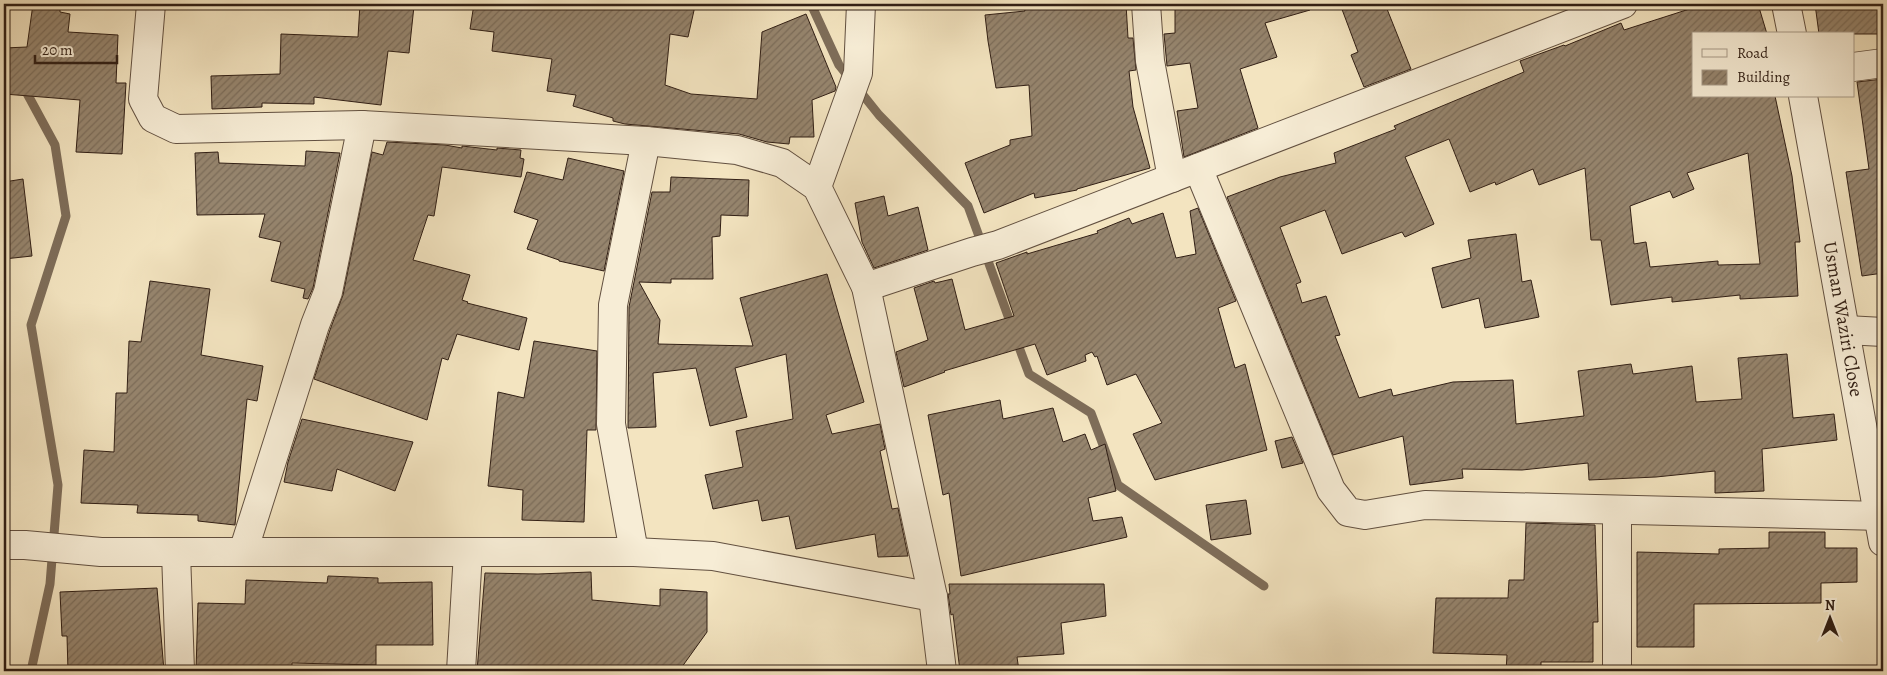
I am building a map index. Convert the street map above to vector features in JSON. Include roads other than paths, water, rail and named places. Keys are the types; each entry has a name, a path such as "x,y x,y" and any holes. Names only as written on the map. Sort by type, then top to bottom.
{"street":[{"path":"150,4 143,99 152,118 176,129 362,125 646,141 737,150 782,163 818,187 866,287 933,597 942,671"},
{"path":"818,187 858,73 861,4"},
{"path":"1146,4 1150,61 1172,178"},
{"path":"866,287 998,245 1198,168 1593,9 1623,4"},
{"path":"1786,4 1792,32"},
{"path":"1854,67 1883,63"},
{"name":"Usman Waziri Close","path":"1803,98 1881,525"},
{"path":"243,552 315,325 328,292 362,125"},
{"path":"634,552 610,424 613,305 646,141"},
{"path":"1198,168 1331,490 1348,512 1365,515 1425,505 1617,510 1881,525"},
{"path":"1846,330 1883,332"},
{"path":"1617,510 1617,671"},
{"path":"14,545 101,552 634,552 713,556 933,597"},
{"path":"176,552 180,671"},
{"path":"461,671 468,552"}],"waterway":[{"path":"811,4 839,65 879,115 968,206 1012,327"},
{"path":"23,86 55,145 66,216 31,325 58,485 50,584 31,671"},
{"path":"1016,339 1029,374 1091,413 1118,485 1264,586"}]}
